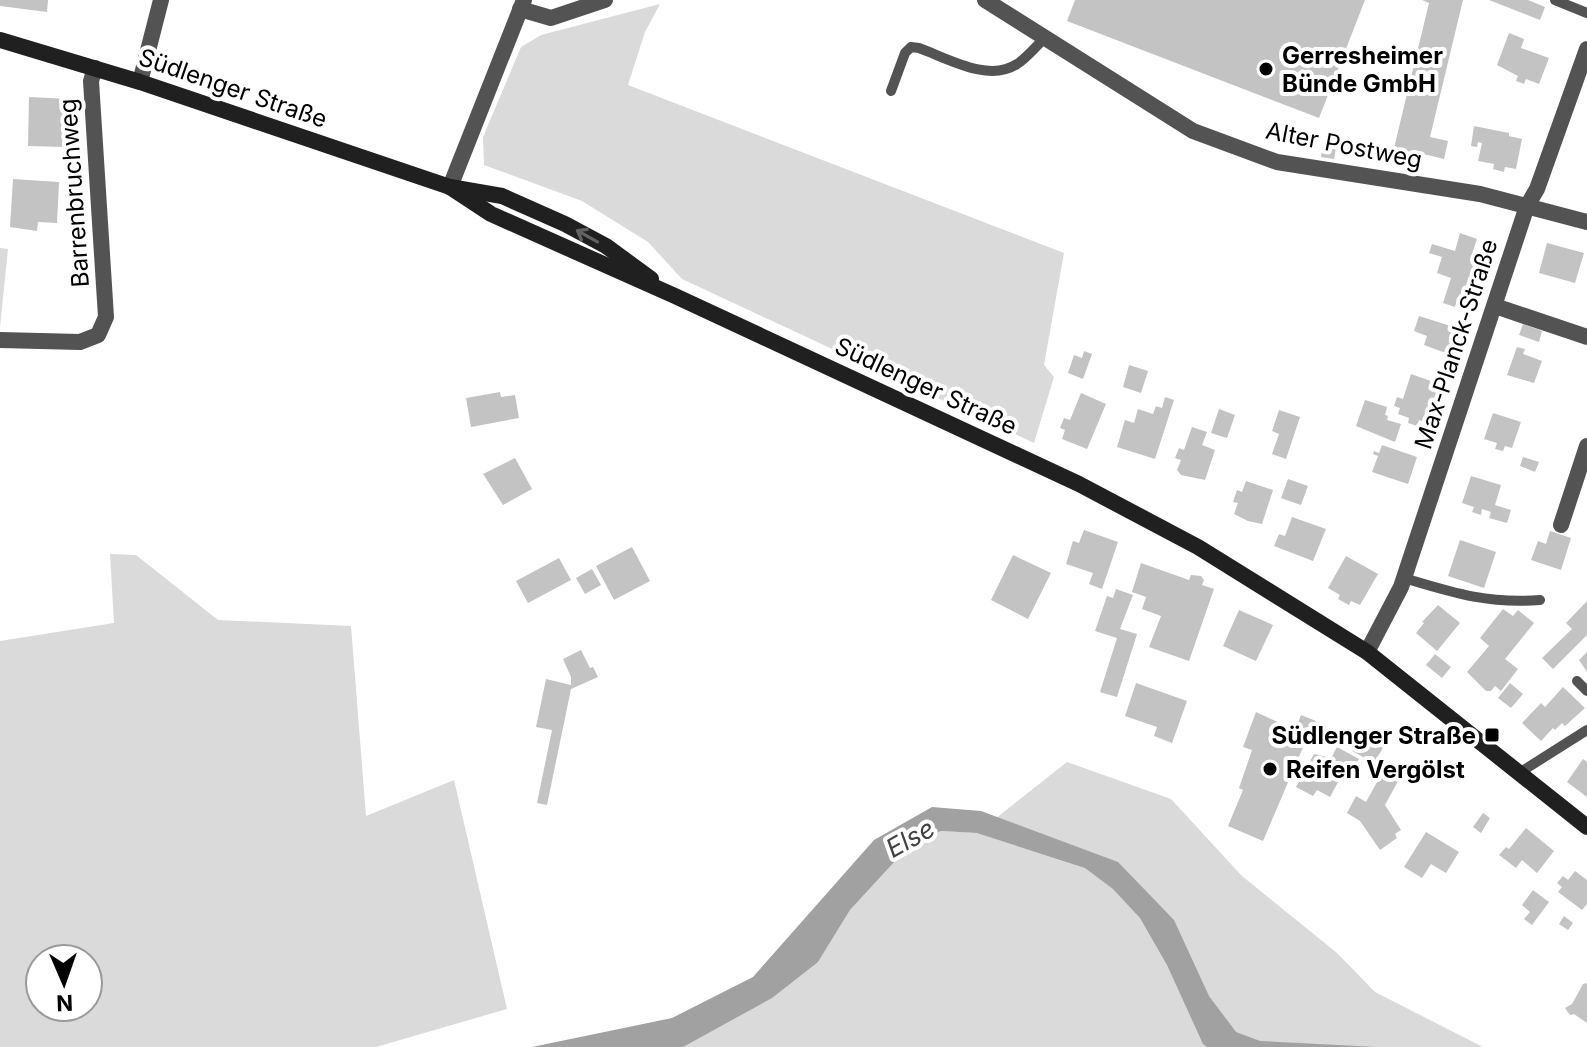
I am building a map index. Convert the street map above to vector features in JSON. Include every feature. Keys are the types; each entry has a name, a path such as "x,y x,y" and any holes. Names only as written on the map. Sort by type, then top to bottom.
{"main road":[{"name":"Südlenger Straße","path":"0,40 140,82 450,187 491,214 1079,484 1198,547 1367,652 1587,827"}],"street":[{"path":"140,82 161,0"},
{"path":"450,187 522,5 551,18 605,0"},
{"name":"Alter Postweg","path":"985,0 1193,131 1277,162 1480,194 1587,222"},
{"name":"Max-Planck-Straße","path":"1367,652 1404,578 1527,206 1537,189 1587,49"},
{"name":"Barrenbruchweg","path":"0,340 80,342 98,335 106,317 91,81 95,68"},
{"path":"1495,306 1587,337"},
{"path":"1561,525 1587,446"}],"lane":[{"path":"1555,0 1587,13"},
{"path":"891,91 905,53 911,47 987,72 1003,72 1018,64 1045,38"},
{"path":"1404,578 1466,597 1540,600"},
{"path":"1577,681 1587,691"},
{"path":"1519,773 1587,730"}],"shaded area":[{"path":"660,4 645,32 628,85 1064,253 1044,365 1054,377 1034,443 682,279 648,242 582,201 484,165 483,137 521,47 541,35"},
{"path":"0,248 8,249 0,327"},
{"path":"110,554 136,555 218,620 351,626 366,816 454,780 507,1009 376,1047 0,1047 0,641 114,623"},
{"path":"1067,762 1171,799 1242,876 1337,953 1375,992 1483,1047 680,1047 818,962 850,910 909,846 941,831 977,833"}],"water":[{"name":"Else","path":"932,807 981,811 1118,862 1174,920 1209,996 1236,1032 1260,1041 1376,1047 1207,1047 1140,918 1113,889 1085,868 977,833 941,831 909,846 850,910 818,962 772,998 683,1047 532,1047 672,1018 753,977 874,840"}],"building":[{"path":"0,0 48,0 47,12 0,6"},
{"name":"Gerresheimer Bünde GmbH","path":"1075,0 1365,0 1319,118 1067,21"},
{"path":"1422,0 1463,0 1430,137 1448,141 1444,159 1415,152 1413,158 1398,154 1399,149 1394,148 1429,3"},
{"path":"1489,0 1528,0 1545,7 1540,20"},
{"path":"1509,33 1524,39 1521,48 1549,58 1539,84 1526,79 1524,84 1516,81 1518,76 1497,65"},
{"path":"29,97 69,99 65,147 28,146"},
{"path":"1474,126 1522,139 1516,169 1505,167 1504,172 1493,169 1494,164 1478,161 1482,143 1478,142 1477,147 1471,146"},
{"path":"1323,145 1336,147 1334,159 1321,157"},
{"path":"13,179 59,182 57,223 38,222 37,231 10,227"},
{"path":"1460,233 1477,239 1471,257 1476,258 1471,272 1478,275 1468,307 1443,303 1451,278 1437,273 1442,257 1429,253 1432,244 1455,251"},
{"path":"1547,243 1584,253 1575,283 1539,273"},
{"path":"1419,316 1460,329 1451,355 1424,345 1427,336 1414,331"},
{"path":"1523,324 1542,331 1539,342 1519,335"},
{"path":"1517,347 1525,349 1523,354 1542,361 1534,383 1507,375"},
{"path":"1084,351 1092,354 1083,379 1068,373 1074,355 1082,358"},
{"path":"1129,365 1148,371 1141,393 1123,387"},
{"path":"1411,374 1442,385 1429,424 1419,420 1417,426 1408,423 1409,418 1398,414 1400,408 1394,406 1397,397 1403,399"},
{"path":"500,392 501,397 515,395 519,418 471,427 466,398"},
{"path":"1081,393 1106,404 1087,449 1062,439 1065,430 1060,428 1064,418 1070,420"},
{"path":"1165,397 1174,400 1155,459 1117,447 1125,420 1134,423 1138,409 1153,414 1156,406 1162,408"},
{"path":"1365,400 1387,407 1387,420 1401,424 1395,442 1356,426"},
{"path":"1219,409 1235,415 1227,438 1211,433"},
{"path":"1279,410 1300,417 1286,459 1272,454 1279,434 1272,431"},
{"path":"1493,413 1521,422 1512,448 1505,446 1503,451 1495,449 1497,443 1484,439"},
{"path":"1192,427 1207,432 1202,445 1215,450 1205,480 1181,475 1177,470 1181,460 1175,458 1179,448 1184,450"},
{"path":"1382,445 1417,457 1408,484 1372,472 1378,456 1373,454 1374,451 1379,453"},
{"path":"1523,457 1539,462 1535,472 1520,466"},
{"path":"515,458 532,489 503,505 483,474"},
{"path":"1471,476 1501,485 1495,505 1511,510 1507,523 1489,518 1491,512 1482,509 1481,515 1472,512 1474,507 1462,503"},
{"path":"1288,479 1308,486 1301,505 1281,498"},
{"path":"1246,481 1273,490 1262,524 1234,514 1238,503 1233,502 1237,490 1242,492"},
{"path":"1292,517 1326,529 1313,561 1274,546 1279,534 1285,536"},
{"path":"1084,530 1118,542 1102,589 1089,584 1093,573 1066,564 1073,541 1079,543"},
{"path":"1550,531 1571,538 1561,570 1531,560 1538,541 1546,544"},
{"path":"1460,540 1496,552 1484,588 1448,576"},
{"path":"632,547 650,581 614,600 596,566"},
{"path":"1013,555 1051,573 1028,619 991,600"},
{"path":"1346,556 1378,574 1360,605 1351,601 1349,605 1328,588"},
{"path":"559,558 571,580 528,603 516,581"},
{"path":"1141,563 1189,580 1191,575 1201,576 1204,580 1202,585 1214,589 1189,661 1149,647 1161,616 1142,609 1146,597 1132,592"},
{"path":"592,569 601,585 585,594 576,578"},
{"path":"1116,589 1133,595 1120,629 1137,634 1117,697 1100,692 1117,638 1095,631 1107,596 1113,598"},
{"path":"1587,601 1587,635 1553,669 1542,658 1572,629 1566,623"},
{"path":"1438,605 1460,623 1437,651 1416,633"},
{"path":"1503,609 1513,616 1518,610 1534,623 1505,659 1518,669 1501,691 1495,686 1491,691 1486,691 1467,672 1489,646 1480,638"},
{"path":"1239,610 1273,625 1256,661 1223,646"},
{"path":"581,650 598,677 571,689 547,805 537,803 552,730 536,727 546,679 571,685 563,659"},
{"path":"1587,652 1587,672 1579,660"},
{"path":"1435,654 1451,667 1442,678 1426,665"},
{"path":"1136,683 1187,701 1172,743 1154,736 1157,727 1125,716"},
{"path":"1510,683 1523,694 1511,708 1498,698"},
{"path":"1563,687 1585,708 1565,726 1562,723 1555,730 1553,728 1541,741 1522,723 1541,703 1545,707"},
{"name":"Reifen Vergölst","path":"1256,712 1295,730 1301,715 1316,721 1263,841 1228,826 1243,790 1239,788 1252,750 1243,747"},
{"path":"1361,734 1384,746 1374,763 1352,751"},
{"path":"1337,747 1359,759 1351,774 1344,771 1330,797 1317,790 1313,796 1296,787 1314,754 1327,757 1329,762"},
{"path":"1583,759 1587,762 1587,797 1567,782"},
{"path":"1387,764 1403,772 1385,805 1401,830 1395,834 1397,838 1380,850 1360,821 1347,813 1356,796 1366,802"},
{"path":"1483,813 1490,818 1481,833 1473,827"},
{"path":"1526,828 1554,851 1537,873 1522,860 1516,868 1499,855 1506,847 1509,849"},
{"path":"1426,832 1459,852 1446,873 1431,864 1422,878 1404,867"},
{"path":"1575,871 1587,880 1587,904 1582,910 1558,892 1562,887 1557,883 1563,876 1568,880"},
{"path":"1533,890 1549,902 1532,925 1524,919 1530,912 1522,905"},
{"path":"1564,916 1573,923 1568,930 1559,924"},
{"path":"1587,983 1587,1023 1574,1014 1570,1015 1565,1008 1572,1004 1583,984"}],"place":[{"name":"Gerresheimer Bünde GmbH","path":"1266,69"},
{"name":"Südlenger Straße","path":"1492,735"},
{"name":"Reifen Vergölst","path":"1270,769"}]}
